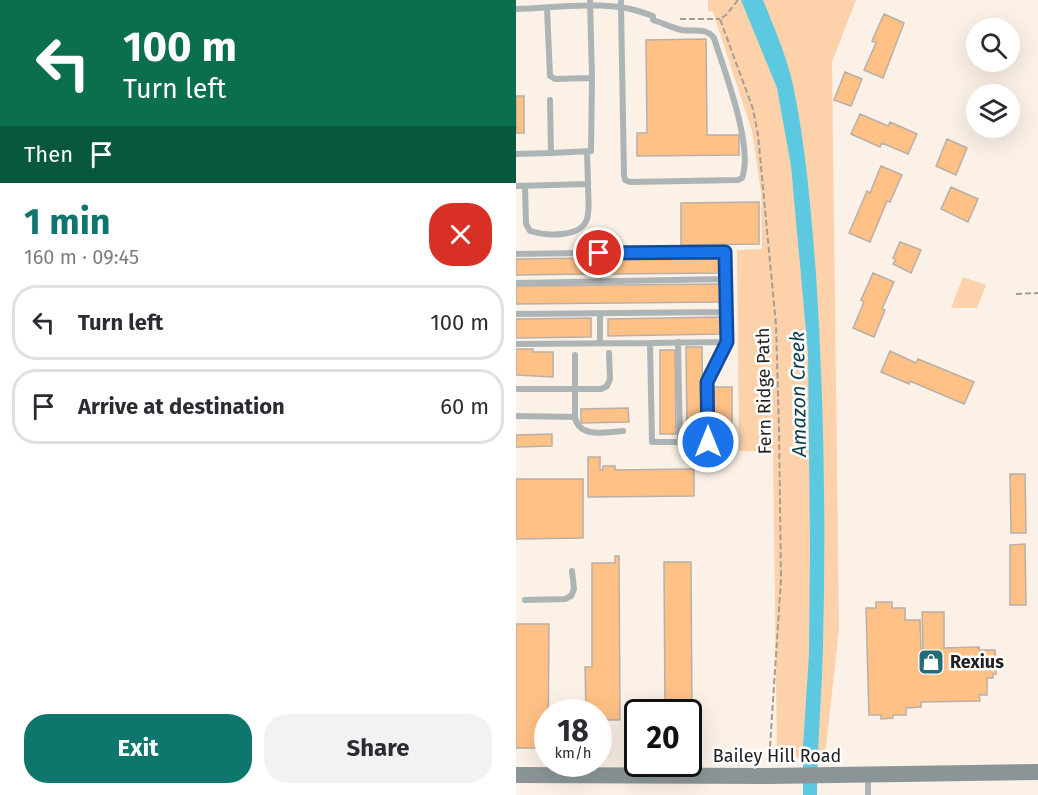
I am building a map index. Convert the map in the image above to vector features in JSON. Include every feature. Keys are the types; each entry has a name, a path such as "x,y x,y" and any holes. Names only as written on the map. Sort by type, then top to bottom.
{"main road":[{"name":"Bailey Hill Road","path":"516,775 772,776 1038,772"}],"lane":[{"path":"516,154 591,151 590,3"},
{"path":"516,9 590,3 621,4 652,16 653,20 683,30 711,33 740,121 744,143 742,178 738,180 630,182 625,180 621,4"},
{"path":"547,8 550,76 555,79 592,78"},
{"path":"550,100 551,153"},
{"path":"525,186 526,224 530,231 568,233 576,231 584,225 588,217 587,152"},
{"path":"516,186 588,184"},
{"path":"516,254 725,252 727,342 707,382 708,442 652,442 650,343"},
{"path":"599,253 600,282"},
{"path":"516,283 725,279"},
{"path":"516,314 726,312"},
{"path":"600,313 600,343"},
{"path":"678,342 680,442"},
{"path":"516,344 727,342"},
{"path":"516,389 601,389 607,386 610,379 609,353"},
{"path":"575,355 576,425 581,430 590,432 623,431"},
{"path":"516,416 575,417"},
{"path":"525,600 565,599 571,596 574,589 572,571"},
{"path":"868,775 868,795"}],"path":[{"path":"652,16 720,19 738,0"},
{"name":"Fern Ridge Path","path":"720,19 753,109 758,135 776,325 781,579 772,776"},
{"path":"1016,294 1038,293"}],"shaded area":[{"path":"708,0 856,0 832,62 839,629 825,757 777,758 773,451 739,451 737,250 762,249 761,193 752,131 713,12 708,11"},
{"path":"963,277 986,285 977,308 951,308"}],"water":[{"path":"741,0 763,0 784,53 798,108 810,203 823,413 823,646 817,795 803,795 803,746 809,654 808,353 791,166 777,88"}],"building":[{"path":"884,14 904,23 883,78 864,70 876,43 872,41"},
{"path":"706,39 707,135 739,135 739,155 637,156 637,133 647,133 646,40"},
{"path":"845,72 862,79 851,106 834,100"},
{"path":"516,96 524,96 524,133 516,133"},
{"path":"860,114 888,126 890,122 917,134 908,154 882,143 880,147 851,134"},
{"path":"947,139 967,148 956,175 936,166"},
{"path":"881,166 902,175 890,202 887,201 870,242 849,233 867,191 870,193"},
{"path":"951,187 978,199 968,222 941,209"},
{"path":"759,202 759,244 681,245 681,203"},
{"path":"900,242 921,250 911,273 893,264 896,259 893,258"},
{"path":"721,256 721,273 608,274 608,257"},
{"path":"590,258 590,274 516,275 516,259"},
{"path":"873,273 894,282 882,309 885,310 874,337 853,328 864,302 861,300"},
{"path":"720,284 721,302 516,304 516,286"},
{"path":"720,317 720,334 608,336 608,319"},
{"path":"591,318 591,337 516,338 516,319"},
{"path":"686,347 702,347 703,434 687,434"},
{"path":"516,349 553,352 553,377 516,375"},
{"path":"660,350 675,350 676,434 660,434"},
{"path":"890,351 916,363 918,359 974,382 964,404 910,381 909,384 881,372"},
{"path":"714,387 732,387 732,447 714,447"},
{"path":"628,408 629,422 581,423 581,409"},
{"path":"552,434 552,446 516,447 516,435"},
{"path":"588,457 600,457 600,470 603,470 603,466 615,466 615,470 694,469 694,496 588,497"},
{"path":"1010,474 1025,474 1026,533 1011,533"},
{"path":"516,479 583,479 583,538 516,539"},
{"path":"1025,544 1026,605 1010,605 1010,545"},
{"path":"615,556 619,556 620,720 612,720 612,699 586,699 585,667 592,667 592,563 615,563"},
{"path":"664,562 691,562 692,699 665,699"},
{"name":"Rexius","path":"876,602 892,602 892,608 905,608 905,620 920,620 921,648 923,648 922,612 944,612 944,648 979,647 979,650 995,650 996,674 993,674 993,678 987,678 987,695 979,695 980,701 921,702 921,707 906,708 906,715 893,715 893,718 881,719 881,715 869,715 866,608 876,608"},
{"path":"516,624 549,624 548,699 534,699 534,748 516,748"}],"place":[{"name":"Rexius","path":"931,662"}],"route":[{"path":"599,253 725,252 727,342 707,382 708,442"}],"water label":[{"name":"Amazon Creek","path":"798,394"}]}
